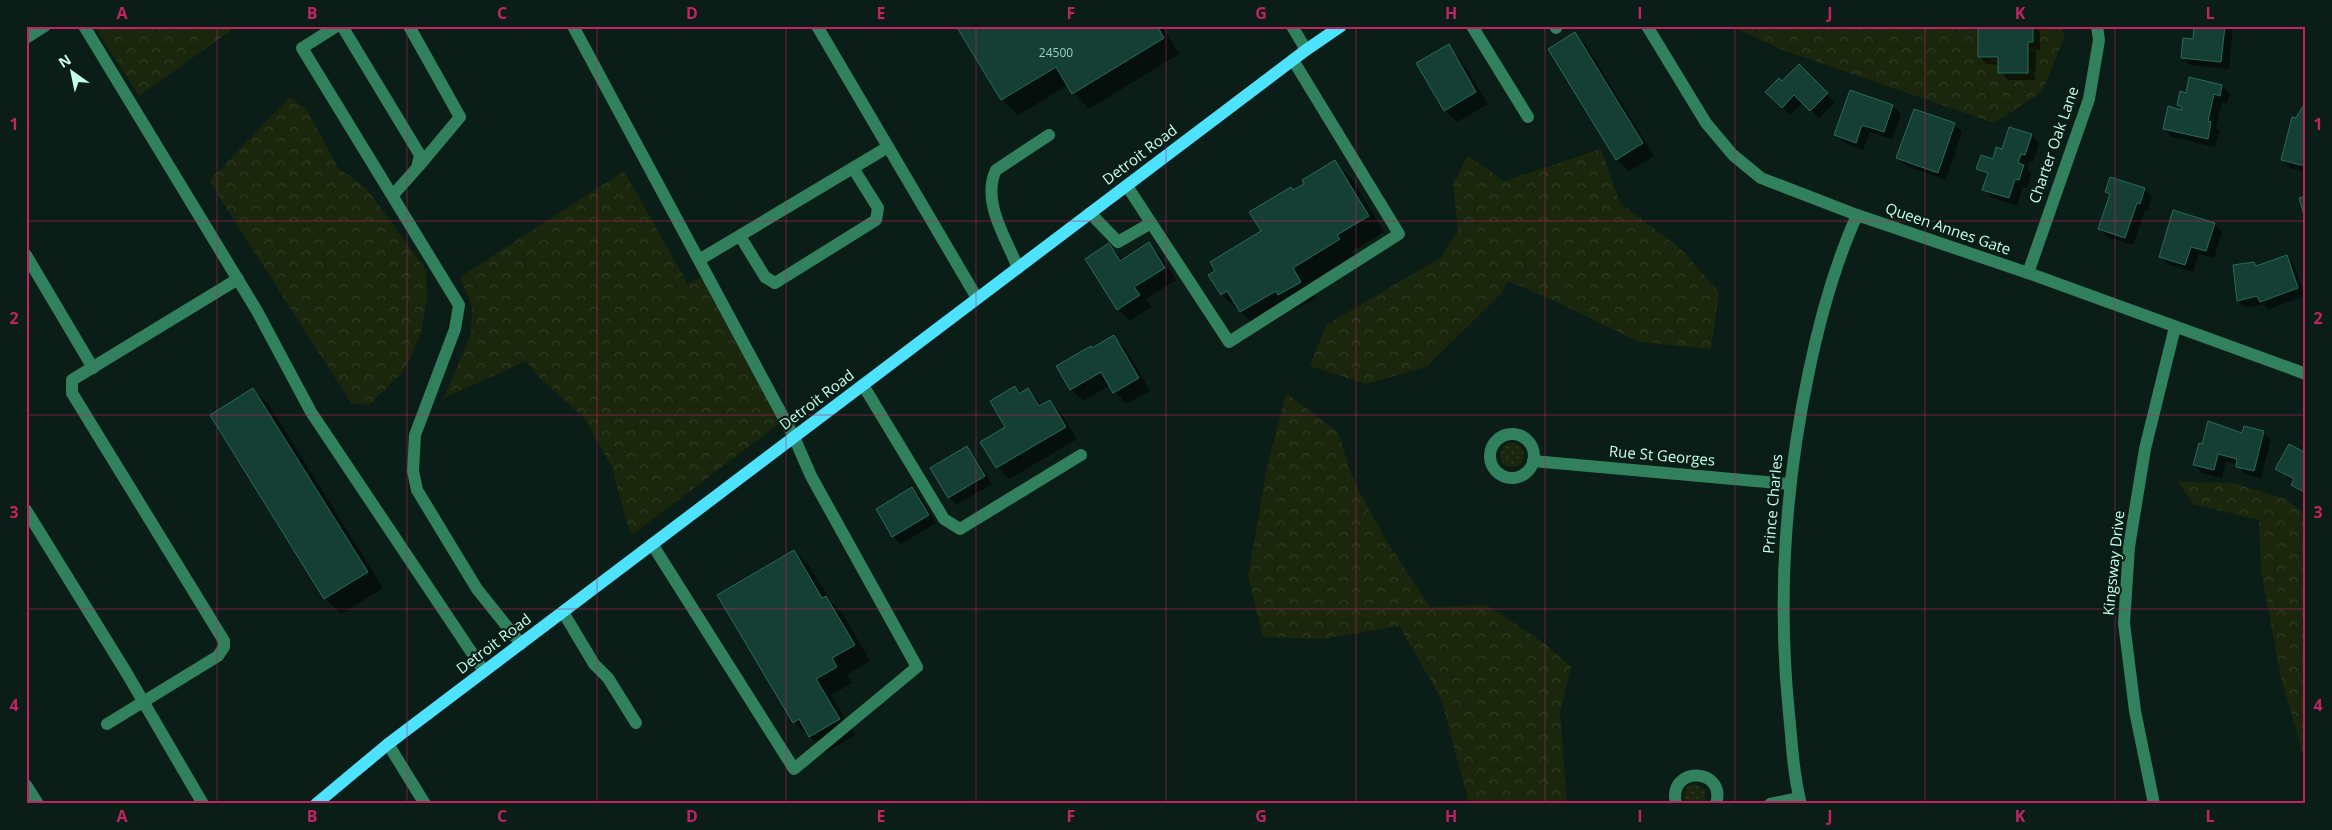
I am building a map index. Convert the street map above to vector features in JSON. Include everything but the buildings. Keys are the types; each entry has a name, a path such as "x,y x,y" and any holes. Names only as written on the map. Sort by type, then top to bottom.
{"main road":[{"name":"Detroit Road","path":"316,804 388,744 1306,50 1341,26"}],"street":[{"path":"26,38 45,26"},
{"path":"84,26 238,279 311,412 484,672"},
{"path":"337,26 302,48 459,305 455,329 415,434 413,472 417,490 478,589 521,644"},
{"path":"342,26 420,155 417,168"},
{"path":"393,195 460,117 409,26"},
{"path":"817,26 978,298"},
{"path":"1292,26 1306,50"},
{"path":"1472,26 1528,117"},
{"name":"Queen Annes Gate","path":"1647,26 1706,124 1733,155 1761,178 1857,216 2028,273 2306,374"},
{"name":"Charter Oak Lane","path":"2028,273 2090,99 2099,40 2097,26"},
{"path":"576,27 794,437 810,476 917,668 794,769 652,544"},
{"path":"1127,186 1229,342 1399,234 1293,60"},
{"path":"1018,268 990,199 992,179 996,170 1049,135"},
{"path":"699,260 888,147"},
{"path":"740,236 764,276 775,283 876,220 878,208 853,168"},
{"path":"1090,213 1118,242 1151,223"},
{"name":"Prince Charles","path":"1800,801 1784,668 1783,580 1789,484 1800,411 1818,326 1848,236 1857,216"},
{"path":"26,255 93,368"},
{"path":"107,724 221,653 224,641 72,393 72,380 238,279"},
{"name":"Kingsway Drive","path":"2154,804 2135,712 2124,623 2128,548 2145,449 2174,327"},
{"path":"863,385 944,519 960,529 1081,455"},
{"name":"Rue St Georges","path":"1533,460 1789,484"},
{"path":"26,510 143,702 202,804"},
{"path":"563,612 594,664 608,678 636,723"},
{"path":"388,744 425,804"},
{"path":"1676,804 1675,790 1678,784 1689,776 1697,775 1710,780 1715,785 1717,792 1716,804"},
{"path":"26,785 38,804"},
{"path":"1770,804 1800,801"}],"green space":[{"path":"94,26 237,26 139,96"},
{"path":"1730,26 2061,26 2065,36 2042,92 1994,123 1783,50"},
{"path":"290,97 307,110 338,168 366,188 426,270 427,299 420,336 404,371 369,405 351,403 209,181"},
{"path":"1601,149 1620,203 1681,249 1719,292 1711,349 1639,342 1561,304 1508,281 1501,294 1426,367 1366,384 1310,366 1326,325 1440,258 1458,231 1453,183 1468,156 1504,181"},
{"path":"624,171 688,284 707,274 785,419 632,535 625,517 612,467 584,418 540,378 526,361 444,398 471,333 472,307 460,277"},
{"path":"1286,393 1338,432 1353,480 1386,540 1430,607 1487,605 1544,643 1571,667 1560,712 1567,804 1469,804 1441,698 1399,626 1324,639 1263,637 1248,576 1267,467"},
{"path":"1512,443 1517,444 1523,450 1523,460 1517,466 1512,467 1507,466 1501,460 1500,455 1501,450 1507,444"},
{"path":"2178,482 2234,483 2285,499 2306,514 2306,764 2281,678 2261,571 2259,520 2193,504"},
{"path":"1693,784 1697,784 1706,791 1705,803 1686,804 1684,800 1685,790"}]}
